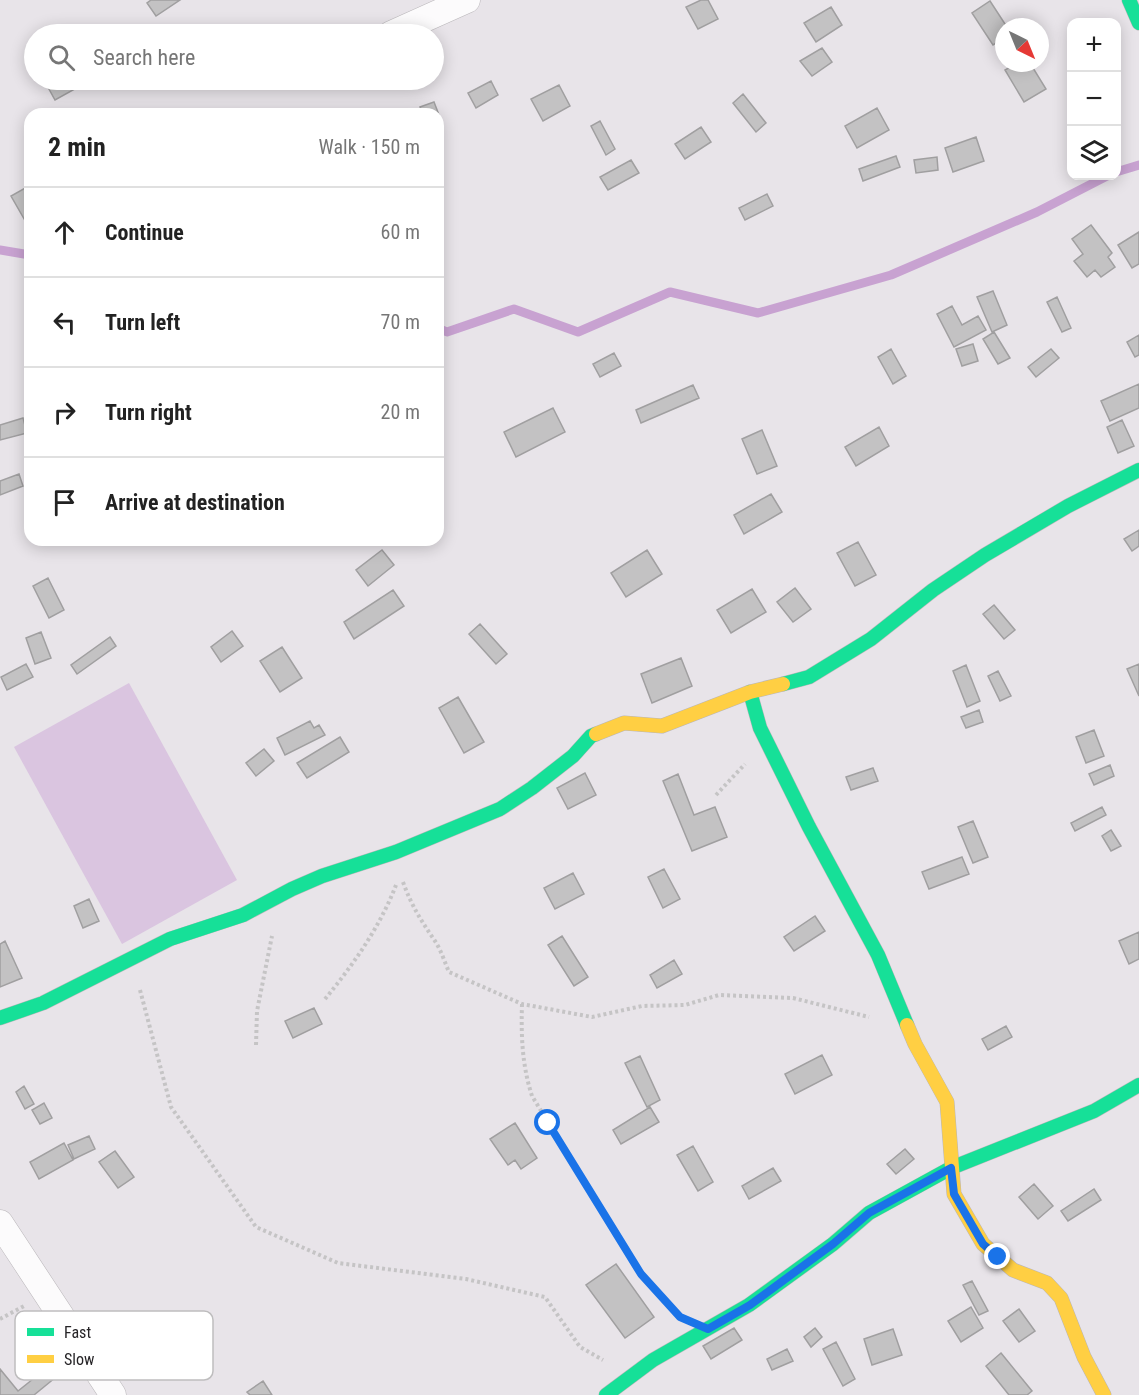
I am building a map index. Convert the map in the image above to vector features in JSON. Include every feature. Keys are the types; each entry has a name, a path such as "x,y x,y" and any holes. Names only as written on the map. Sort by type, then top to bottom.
{"main road":[{"path":"1129,0 1139,23"},
{"path":"0,1018 43,1003 170,939 243,915 322,876 396,852 500,809 573,756 591,735 624,723 662,726 750,692 809,677 871,639 933,590 984,555 1068,506 1139,470"},
{"path":"750,692 760,728 809,827 878,955 915,1044 947,1101 954,1194 983,1244 1012,1270 1047,1283 1060,1298 1084,1356 1104,1395"},
{"path":"606,1395 653,1360 750,1305 833,1244 869,1213 951,1168 1094,1111 1139,1085"}],"street":[{"path":"413,24 467,0"},
{"path":"0,1223 58,1311"},
{"path":"103,1380 113,1395"}],"path":[{"path":"325,999 350,969 388,905 400,874 412,908 428,934 436,942 449,972 522,1005 592,1017 642,1006 685,1005 719,995 794,998 867,1016 876,1021"},
{"path":"256,1045 256,1011 272,934"},
{"path":"131,960 171,1107 256,1227 338,1263 466,1279 545,1297 580,1347 633,1375"},
{"path":"522,1005 521,1041 525,1071 532,1096 641,1274 680,1317 708,1329"}],"shaded area":[{"path":"129,683 237,880 122,944 14,747"}],"building":[{"path":"151,0 180,0 156,16 147,3"},
{"path":"701,0 708,0 718,19 698,29 686,7"},
{"path":"990,1 1001,18 995,18 995,44 993,45 972,13"},
{"path":"831,7 842,25 816,42 804,23"},
{"path":"822,48 832,62 812,76 800,61"},
{"path":"1006,72 1036,72 1046,89 1024,102"},
{"path":"491,81 498,95 476,108 468,93"},
{"path":"559,85 570,106 543,121 531,99"},
{"path":"50,90 73,90 55,100"},
{"path":"743,94 766,123 756,132 733,103"},
{"path":"434,102 436,108 420,108"},
{"path":"877,108 889,130 857,148 845,126"},
{"path":"600,121 615,149 606,155 591,126"},
{"path":"701,127 711,142 685,159 675,144"},
{"path":"976,137 984,161 953,172 945,148"},
{"path":"896,156 900,167 863,181 859,169"},
{"path":"937,157 938,170 916,173 914,160"},
{"path":"631,160 639,173 608,190 600,177"},
{"path":"24,189 24,219 11,196"},
{"path":"767,194 773,206 745,220 739,208"},
{"path":"1091,225 1112,253 1108,257 1115,267 1101,277 1095,270 1087,277 1074,261 1083,254 1072,239"},
{"path":"1139,232 1139,264 1132,268 1118,245"},
{"path":"993,291 1007,325 992,332 977,297"},
{"path":"1057,297 1071,328 1062,332 1047,302"},
{"path":"952,306 962,325 978,316 986,330 954,347 937,314"},
{"path":"994,332 1010,358 998,364 983,339"},
{"path":"1139,335 1139,355 1135,357 1127,342"},
{"path":"973,344 978,361 962,366 956,349"},
{"path":"891,349 906,376 893,384 878,357"},
{"path":"1051,349 1059,358 1036,377 1028,367"},
{"path":"614,353 621,366 600,377 593,364"},
{"path":"1139,384 1139,408 1110,421 1101,401"},
{"path":"693,385 699,398 641,423 636,410"},
{"path":"553,408 565,432 516,457 504,432"},
{"path":"23,418 24,434 0,440 0,425"},
{"path":"1122,420 1134,446 1118,453 1107,427"},
{"path":"879,427 889,446 856,466 845,447"},
{"path":"762,430 777,466 757,474 742,439"},
{"path":"19,474 23,486 0,495 0,481"},
{"path":"771,494 782,512 744,534 734,515"},
{"path":"1139,530 1139,546 1132,551 1124,539"},
{"path":"858,542 876,575 855,586 837,553"},
{"path":"382,550 394,565 368,586 356,570"},
{"path":"647,550 662,574 626,597 611,573"},
{"path":"48,578 64,610 49,618 33,586"},
{"path":"795,588 811,609 793,622 777,602"},
{"path":"752,589 766,612 731,633 717,610"},
{"path":"393,590 404,606 354,639 344,622"},
{"path":"994,605 1015,630 1004,639 983,614"},
{"path":"480,624 507,654 496,664 469,634"},
{"path":"232,631 243,646 221,662 211,647"},
{"path":"41,632 51,658 35,664 26,638"},
{"path":"110,637 116,646 77,674 71,665"},
{"path":"282,647 302,678 280,692 260,661"},
{"path":"681,658 692,686 652,703 641,674"},
{"path":"26,664 33,677 7,690 1,677"},
{"path":"1139,664 1139,696 1127,669"},
{"path":"966,665 980,701 967,707 953,671"},
{"path":"998,671 1011,696 1000,701 988,676"},
{"path":"458,697 484,742 464,753 439,708"},
{"path":"979,710 983,722 966,728 961,717"},
{"path":"310,721 314,728 319,725 325,735 285,755 277,738"},
{"path":"1094,730 1104,756 1086,763 1076,737"},
{"path":"340,737 349,752 307,778 297,763"},
{"path":"264,749 274,761 256,776 246,763"},
{"path":"1110,765 1114,776 1094,785 1089,774"},
{"path":"873,768 878,781 851,790 846,777"},
{"path":"585,773 596,795 568,809 557,788"},
{"path":"678,774 694,815 715,807 727,837 692,851 663,781"},
{"path":"1102,807 1106,815 1075,831 1071,823"},
{"path":"973,821 988,857 973,863 958,827"},
{"path":"1111,830 1121,846 1111,851 1102,836"},
{"path":"962,857 969,874 929,889 922,872"},
{"path":"664,869 680,899 663,908 648,877"},
{"path":"573,873 584,894 555,909 544,888"},
{"path":"89,899 99,921 83,928 74,906"},
{"path":"815,916 825,931 794,951 784,937"},
{"path":"1139,932 1139,959 1129,964 1119,941"},
{"path":"562,936 588,977 574,986 548,945"},
{"path":"5,941 22,978 0,987 0,944"},
{"path":"674,960 682,974 657,988 650,975"},
{"path":"314,1008 322,1024 293,1038 285,1021"},
{"path":"1006,1026 1012,1037 988,1050 982,1039"},
{"path":"822,1055 832,1075 795,1094 785,1074"},
{"path":"640,1056 660,1100 647,1107 625,1063"},
{"path":"24,1086 34,1104 25,1109 16,1092"},
{"path":"44,1103 52,1118 40,1124 32,1110"},
{"path":"650,1107 659,1122 621,1144 613,1130"},
{"path":"515,1123 537,1158 521,1169 515,1160 508,1165 490,1139"},
{"path":"89,1136 95,1149 74,1159 68,1145"},
{"path":"64,1143 73,1160 39,1179 30,1162"},
{"path":"693,1146 713,1182 698,1191 677,1155"},
{"path":"905,1149 914,1159 896,1174 887,1164"},
{"path":"115,1151 134,1177 118,1188 99,1162"},
{"path":"773,1168 781,1181 749,1199 742,1186"},
{"path":"1034,1184 1053,1206 1038,1219 1019,1197"},
{"path":"1094,1189 1101,1200 1068,1221 1061,1211"},
{"path":"616,1264 654,1317 625,1338 586,1285"},
{"path":"972,1281 988,1311 979,1315 963,1285"},
{"path":"971,1307 983,1328 961,1342 948,1321"},
{"path":"1019,1309 1035,1331 1019,1342 1003,1321"},
{"path":"734,1328 742,1340 711,1359 703,1346"},
{"path":"815,1328 822,1337 811,1347 804,1337"},
{"path":"893,1329 902,1355 872,1365 864,1339"},
{"path":"836,1342 855,1379 843,1386 823,1349"},
{"path":"787,1349 793,1361 772,1370 767,1359"},
{"path":"1001,1353 1032,1391 1027,1395 1009,1395 986,1366"},
{"path":"0,1369 18,1391 32,1380 52,1380 34,1395 0,1395"},
{"path":"263,1381 272,1395 250,1395 247,1392"}],"waterway":[{"path":"1121,170 1139,165"},
{"path":"444,331 447,332 514,309 578,332 670,292 758,313 891,275 1037,212 1099,180"},
{"path":"0,250 24,254"}],"traffic: fast":[{"path":"1129,0 1139,23"},
{"path":"783,684 809,677 871,639 933,590 985,555 1068,506 1139,470"},
{"path":"750,692 760,728 809,827 878,955 907,1025"},
{"path":"0,1018 43,1003 170,939 243,915 322,876 396,852 500,809 532,788 573,756 591,736 596,734"},
{"path":"606,1395 653,1360 749,1305 833,1244 869,1213 951,1168 1094,1111 1139,1085"}],"traffic: slow":[{"path":"596,734 624,723 662,726 750,692 783,684"},
{"path":"907,1025 947,1102 954,1194 983,1244 1013,1270 1047,1283 1061,1298 1084,1357 1104,1395"}],"route":[{"path":"548,1123 641,1274 680,1317 708,1329 750,1305 833,1244 869,1213 951,1168 954,1194 983,1244 998,1257"}]}
